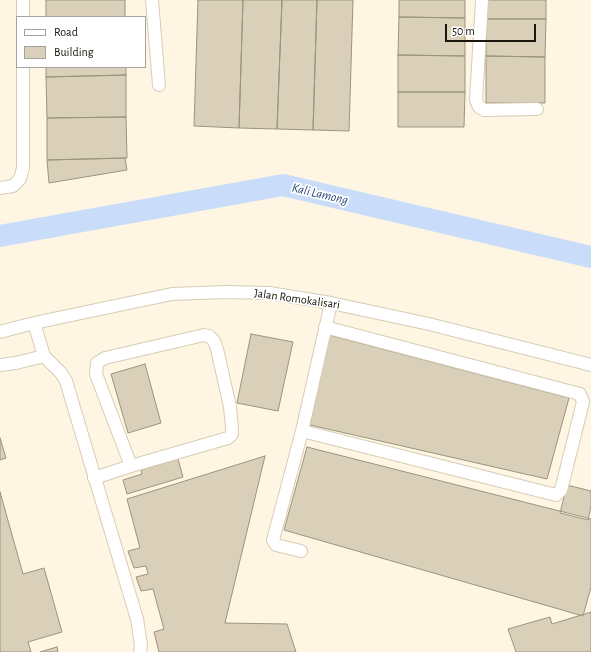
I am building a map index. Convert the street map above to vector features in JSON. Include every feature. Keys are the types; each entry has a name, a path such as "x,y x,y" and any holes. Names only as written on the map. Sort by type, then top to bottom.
{"street":[{"path":"22,0 23,16"},
{"path":"152,0 158,85"},
{"path":"482,0 476,100 479,107 484,110 537,109"},
{"path":"0,188 13,186 20,179 23,168 23,68"},
{"name":"Jalan Romokalisari","path":"0,332 34,323 172,294 226,292 269,293 331,303 429,324 591,365"},
{"path":"301,551 276,544 273,540 302,432 331,303"},
{"path":"34,323 44,356 61,373 66,381 137,619 141,645 140,652"},
{"path":"302,432 556,495 561,490 583,402 580,394 326,328"},
{"path":"94,478 228,438 232,434 230,406 217,349 214,341 209,336 204,335 113,356 105,358 97,363 96,374 131,466"},
{"path":"0,365 16,363 44,356"}],"building":[{"path":"46,0 125,0 125,16 46,16"},
{"path":"198,0 243,0 239,128 194,126"},
{"path":"243,0 282,0 277,129 239,128"},
{"path":"282,0 317,0 313,130 277,129"},
{"path":"317,0 353,0 349,131 313,130"},
{"path":"399,0 465,0 465,18 399,17"},
{"path":"487,0 546,0 546,19 486,19"},
{"path":"399,17 465,18 465,56 398,55"},
{"path":"486,19 546,19 545,57 486,56"},
{"path":"398,55 465,56 465,92 398,92"},
{"path":"486,56 545,57 545,103 486,103"},
{"path":"46,68 126,68 126,75 46,77"},
{"path":"126,75 126,117 47,118 46,77"},
{"path":"398,92 465,92 464,127 398,127"},
{"path":"126,117 127,158 47,160 47,118"},
{"path":"125,158 127,170 49,183 47,160"},
{"path":"251,334 293,342 278,411 237,403"},
{"path":"329,335 569,398 547,479 310,425"},
{"path":"145,364 161,423 128,433 111,374"},
{"path":"0,438 6,458 0,460"},
{"path":"307,447 591,519 591,587 583,616 284,530"},
{"path":"265,456 225,623 287,624 296,652 159,652 154,632 164,629 153,589 141,591 136,577 148,574 146,566 134,568 128,551 140,548 127,499"},
{"path":"178,459 183,477 127,494 123,480 142,474 141,470"},
{"path":"567,485 591,491 591,506 588,520 560,513"},
{"path":"0,492 23,574 44,568 62,632 28,642 31,652 0,652"},
{"path":"591,612 591,652 516,652 508,629 550,617 552,624"},
{"path":"57,647 58,652 40,652"}],"waterway":[{"name":"Kali Lamong","path":"0,236 283,185 591,257"}]}
